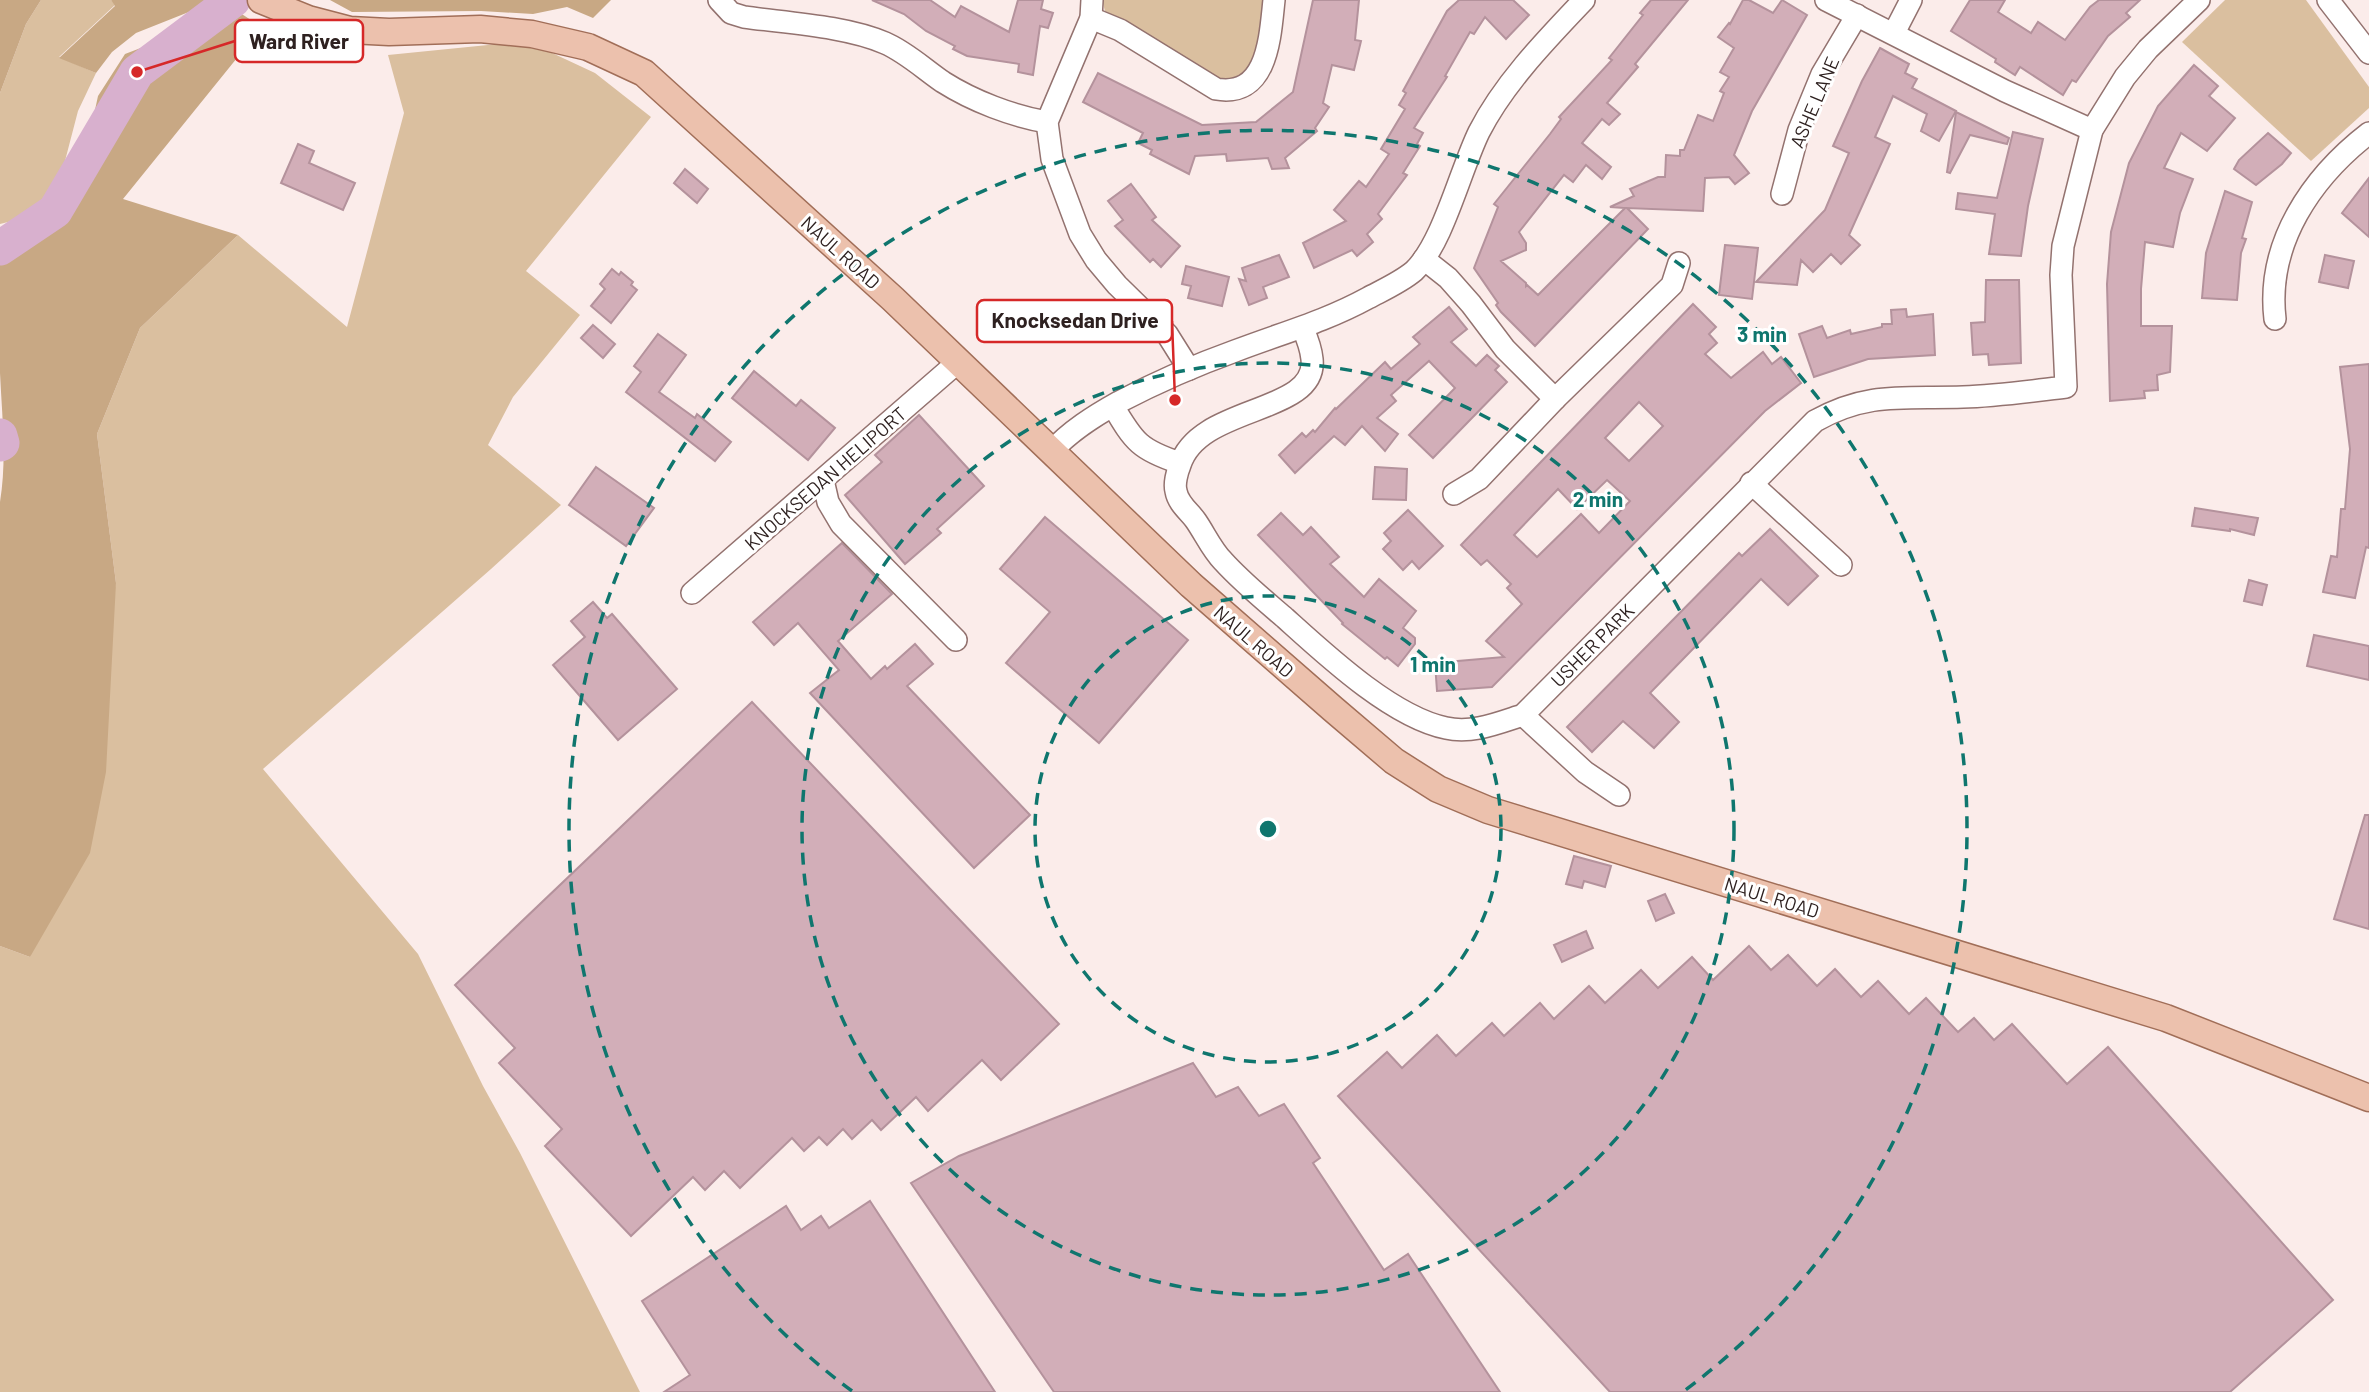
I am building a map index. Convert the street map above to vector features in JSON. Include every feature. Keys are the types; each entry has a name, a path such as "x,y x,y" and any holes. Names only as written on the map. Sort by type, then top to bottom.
{"main road":[{"name":"NAUL ROAD","path":"266,3 308,19 350,30 389,32 480,29 532,34 588,47 644,73 893,299 1191,585 1394,761 1438,789 1488,810 2166,1018 2369,1098"}],"street":[{"path":"719,0 731,13 744,17 862,35 887,44 946,83 989,105 1047,122"},
{"path":"1189,369 1167,334 1117,285 1096,260 1080,234 1052,159 1047,122 1091,9 1216,89 1230,91 1247,84 1256,76 1266,50 1274,0"},
{"path":"1826,0 2006,91 2092,130 2125,77 2148,49 2199,0"},
{"path":"1894,33 1911,0"},
{"path":"2328,0 2369,53"},
{"path":"1051,452 1086,422 1150,385 1237,350 1303,329 1351,307 1413,271 1424,259 1440,230 1466,160 1481,129 1511,82 1578,2"},
{"name":"ASHE LANE","path":"1782,194 1799,130 1822,74 1857,15"},
{"name":"USHER PARK","path":"1180,463 1175,491 1220,559 1329,657 1374,691 1408,713 1448,729 1484,727 1523,715 1815,421 1854,404 1900,396 1963,397 2066,387 2061,275 2063,246 2092,130"},
{"path":"2275,319 2273,304 2277,273 2286,239 2298,210 2333,164 2369,133"},
{"path":"1424,259 1448,278 1505,349 1555,399"},
{"path":"1454,495 1479,479 1555,399 1672,285 1679,263"},
{"path":"1113,406 1139,443 1153,454 1180,463 1187,448 1214,427 1281,401 1296,392 1311,372 1312,360 1303,329"},
{"name":"KNOCKSEDAN HELIPORT","path":"692,593 958,362"},
{"path":"822,480 828,502 841,524 956,640"},
{"path":"1751,483 1841,565"},
{"path":"1523,715 1585,772 1619,795"}],"shaded area":[{"path":"0,0 41,0 26,24 0,93"},
{"path":"41,0 111,0 115,5 59,57 96,73 78,111 60,180 28,217 0,224 0,93 26,24"},
{"path":"111,0 219,0 136,33 112,52 96,73 59,58 115,6"},
{"path":"330,0 611,0 593,18 567,7 533,14 481,11 352,12"},
{"path":"1102,0 1265,0 1260,36 1250,69 1229,81 1213,78 1105,11"},
{"path":"2225,0 2306,0 2369,87 2369,108 2311,161 2182,42"},
{"path":"237,11 262,27 123,199 238,235 140,328 97,434 116,583 106,772 90,853 30,957 0,946 0,502 4,454 0,373 0,244 53,220 79,184 98,96 125,54"},
{"path":"508,43 550,52 595,73 651,117 526,271 580,315 513,397 488,445 561,505 263,769 418,954 640,1392 0,1392 0,946 30,957 116,583 97,434 140,328 238,235 347,327 404,113 388,55"}],"building":[{"path":"872,0 930,0 955,17 961,6 1009,32 1018,0 1043,0 1041,9 1053,13 1048,28 1040,26 1033,75 1018,72 1019,64 967,56 904,14"},
{"path":"1313,0 1359,0 1355,40 1361,41 1354,70 1332,65 1323,103 1329,107 1315,128 1317,131 1285,158 1289,168 1272,169 1268,158 1227,161 1226,154 1195,156 1189,174 1150,154 1152,150 1138,143 1143,133 1083,102 1098,73 1202,125 1256,122 1293,92"},
{"path":"1459,0 1513,0 1529,15 1506,39 1485,17 1474,34 1470,32 1445,76 1447,77 1414,128 1423,133 1417,144 1420,146 1403,173 1407,175 1378,214 1382,219 1367,234 1373,242 1357,256 1352,250 1314,268 1303,243 1346,221 1334,210 1359,181 1366,187 1389,154 1381,149 1405,109 1399,105 1406,93 1403,91 1447,11"},
{"path":"1651,0 1688,0 1635,64 1638,67 1607,103 1620,114 1609,125 1602,119 1582,143 1611,167 1602,179 1586,165 1573,182 1564,175 1519,232 1526,243 1526,250 1501,261 1538,295 1625,208 1610,207 1634,196 1630,189 1658,177 1665,177 1666,155 1680,156 1680,150 1684,150 1698,115 1713,121 1724,93 1720,91 1729,77 1720,72 1734,48 1718,37 1730,24 1743,0 1749,0 1773,13 1782,0 1807,15 1752,111 1734,155 1749,173 1735,184 1729,177 1705,178 1703,211 1627,208 1648,229 1535,346 1501,312 1496,305 1498,303 1474,268 1498,207 1494,204 1550,134 1561,119 1559,117 1612,60 1609,58 1643,15 1640,13"},
{"path":"1970,0 2005,0 1998,12 2031,33 2038,22 2065,40 2090,7 2099,0 2140,0 2126,13 2130,17 2108,36 2076,82 2072,80 2063,95 2020,67 2015,75 1995,62 1996,59 1951,31"},
{"path":"1880,48 1909,64 1905,73 1917,79 1912,88 1956,111 1939,141 1921,131 1927,114 1893,96 1875,137 1890,144 1849,235 1860,245 1841,264 1831,254 1813,272 1801,260 1797,285 1756,282 1825,210 1849,153 1833,146"},
{"path":"2194,65 2218,86 2209,96 2235,118 2207,151 2181,133 2164,168 2193,179 2180,213 2173,247 2145,242 2141,326 2172,326 2170,372 2157,375 2158,390 2144,391 2145,398 2110,401 2107,284 2111,232 2129,163 2158,106"},
{"path":"1956,112 2009,138 2007,144 1970,135 1950,173 1947,172"},
{"path":"2013,132 2043,139 2028,206 2021,256 1989,254 1995,214 1956,209 1958,193 1997,198"},
{"path":"2268,133 2291,153 2256,185 2234,169 2239,160"},
{"path":"298,144 314,151 309,163 355,183 343,210 281,183"},
{"path":"685,169 708,189 697,203 674,183"},
{"path":"2369,178 2369,237 2342,213"},
{"path":"1131,184 1156,217 1152,220 1180,246 1161,267 1153,259 1150,262 1115,226 1123,220 1108,201"},
{"path":"2225,191 2252,202 2242,238 2246,239 2241,253 2237,300 2202,298 2206,253"},
{"path":"1725,245 1758,248 1752,299 1719,295"},
{"path":"1279,255 1289,277 1263,287 1267,298 1249,305 1239,279 1246,281 1242,268"},
{"path":"2325,255 2354,261 2348,288 2319,282"},
{"path":"1186,266 1229,277 1222,306 1188,298 1191,286 1182,284"},
{"path":"612,269 619,275 621,272 633,282 631,285 637,290 611,323 591,306 605,289 600,284"},
{"path":"1986,280 2019,280 2021,363 1989,365 1988,354 1973,355 1971,323 1985,322"},
{"path":"1693,304 1716,327 1709,334 1717,343 1705,354 1731,378 1763,352 1772,364 1781,357 1801,383 1765,411 1492,687 1437,691 1435,663 1504,657 1486,641 1522,604 1507,588 1511,584 1487,560 1481,565 1461,545","holes":["1639,402 1663,426 1629,461 1605,438","1607,480 1630,501 1599,533 1581,514 1537,557 1514,535 1558,489 1577,509"]},
{"path":"1449,307 1467,329 1451,342 1476,366 1487,355 1499,366 1495,370 1507,382 1433,458 1409,435 1455,388 1429,361 1391,395 1396,401 1377,418 1398,434 1385,451 1362,426 1345,445 1334,436 1295,473 1279,455 1302,433 1306,437 1313,430 1315,432 1335,408 1385,362 1391,369 1420,344 1413,337"},
{"path":"1906,309 1907,317 1933,314 1935,355 1868,359 1814,377 1799,334 1822,326 1827,338 1850,330 1851,334 1882,327 1882,324 1892,324 1891,310"},
{"path":"593,325 615,344 603,358 581,338"},
{"path":"658,334 686,355 659,392 695,418 697,414 731,442 715,461 626,392 641,372 634,366"},
{"path":"2369,364 2369,548 2366,547 2355,598 2323,592 2331,556 2337,557 2341,509 2345,509 2350,449 2340,367"},
{"path":"754,371 796,406 801,400 835,428 808,460 732,398"},
{"path":"919,415 984,486 937,529 941,533 905,564 845,495 882,462 875,455"},
{"path":"596,467 654,508 626,546 569,505"},
{"path":"1375,467 1407,469 1406,500 1373,499"},
{"path":"2195,508 2258,518 2254,535 2230,529 2192,526"},
{"path":"1408,510 1443,546 1419,569 1412,561 1403,570 1383,549 1391,541 1384,533"},
{"path":"1281,513 1303,535 1311,527 1339,557 1330,564 1364,597 1379,579 1416,611 1403,628 1415,638 1415,644 1398,666 1387,657 1385,659 1342,624 1258,535"},
{"path":"1045,517 1188,640 1099,743 1006,663 1050,612 1000,569"},
{"path":"1770,529 1818,576 1788,605 1761,579 1650,693 1679,722 1654,748 1623,721 1592,752 1567,727 1739,553 1742,556"},
{"path":"842,543 892,594 838,641 871,679 885,666 887,669 915,644 933,664 907,686 1030,815 974,868 810,693 839,670 798,623 774,645 753,622"},
{"path":"2249,580 2267,585 2262,605 2244,601"},
{"path":"593,602 607,618 612,614 677,689 618,740 553,665 585,637 571,621"},
{"path":"2314,635 2369,646 2369,680 2307,666"},
{"path":"752,702 1059,1024 1001,1080 982,1060 928,1111 916,1097 881,1130 872,1120 852,1139 843,1129 827,1145 819,1137 804,1151 792,1138 740,1188 724,1171 705,1190 693,1177 631,1236 545,1146 562,1129 499,1063 515,1048 455,985"},
{"path":"2365,815 2369,815 2369,929 2334,919"},
{"path":"1574,856 1611,866 1605,887 1584,881 1582,888 1566,884"},
{"path":"1665,894 1674,913 1656,921 1648,901"},
{"path":"1586,931 1593,948 1562,962 1554,945"},
{"path":"1749,946 1771,970 1788,955 1817,986 1835,969 1861,997 1878,981 1909,1014 1926,998 1958,1032 1974,1018 1994,1040 2012,1024 2067,1084 2108,1047 2333,1300 2230,1392 1610,1392 1338,1096 1387,1052 1402,1068 1437,1035 1456,1056 1492,1023 1504,1036 1540,1003 1554,1019 1589,986 1605,1003 1641,970 1658,988 1692,957 1713,980"},
{"path":"1193,1063 1216,1097 1238,1087 1259,1116 1284,1104 1320,1158 1313,1163 1384,1270 1408,1254 1500,1392 1054,1392 911,1183 959,1156"},
{"path":"870,1201 995,1392 664,1392 690,1375 642,1301 786,1206 801,1230 821,1216 829,1228"}],"waterway":[{"path":"0,248 55,211 137,72 233,0"},
{"path":"0,436 0,444"}],"place":[{"name":"Ward River","path":"137,72"},
{"name":"Knocksedan Drive","path":"1175,400"}]}
